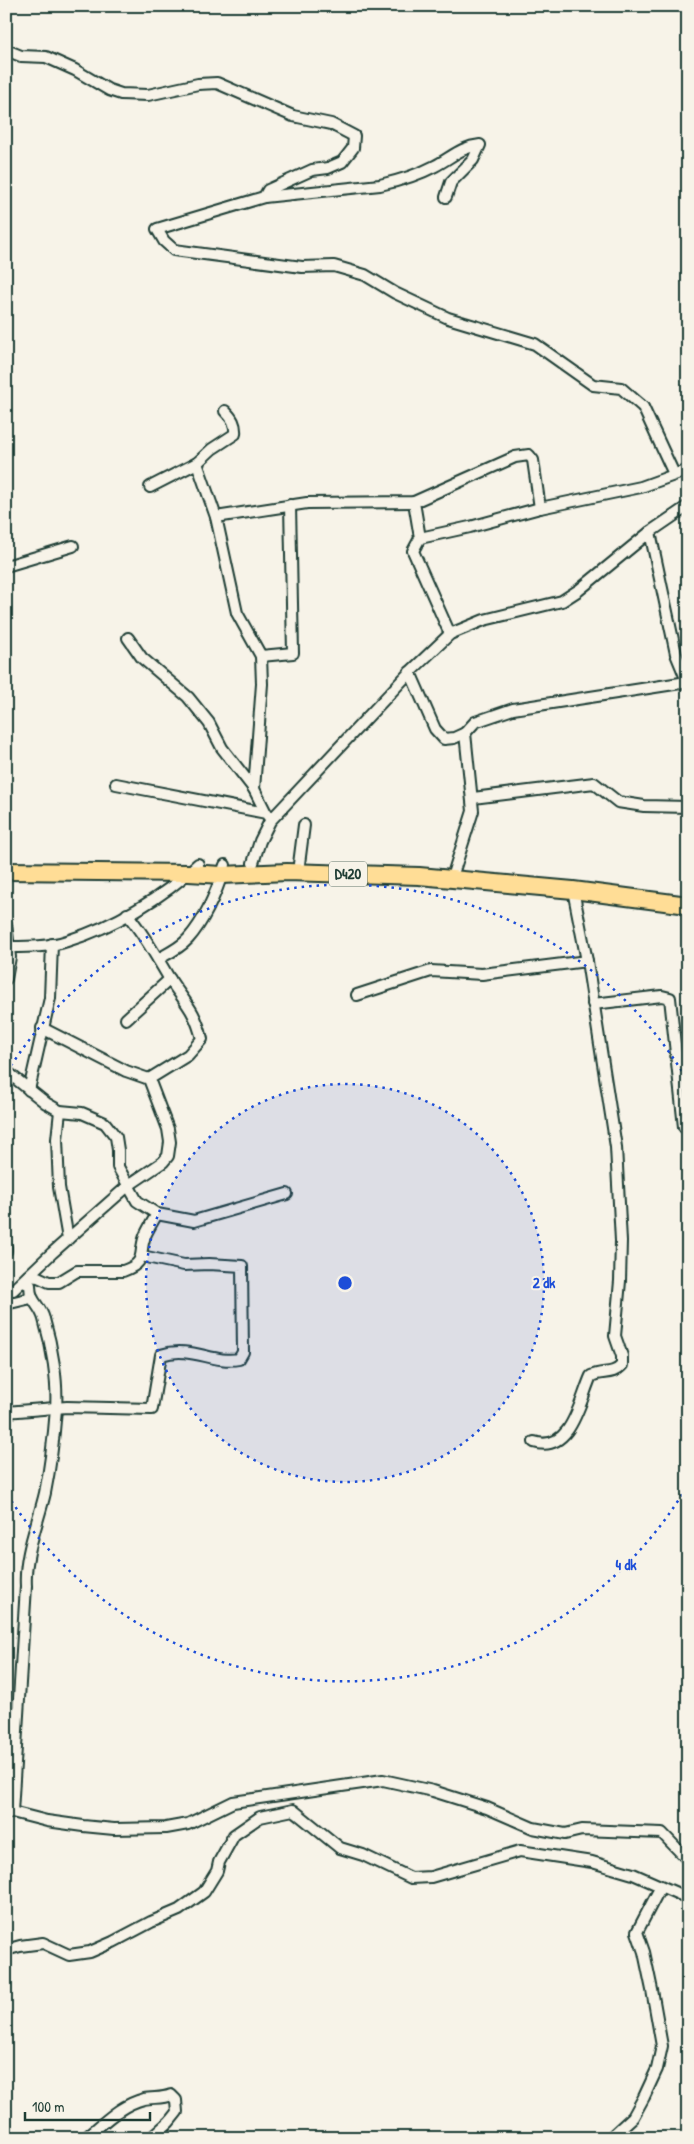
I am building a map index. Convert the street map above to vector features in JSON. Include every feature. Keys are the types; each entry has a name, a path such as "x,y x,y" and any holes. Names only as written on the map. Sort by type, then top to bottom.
{"highway":[{"name":"D420","path":"6,862 419,876 688,895"},
{"name":"D420","path":"224,870 253,863 400,866 576,887 688,906"},
{"name":"D420","path":"6,871 194,868"}],"street":[{"path":"6,50 21,56 46,58 75,70 109,90 121,94 148,95 198,84 217,83 293,116 331,124 354,136 353,148 342,162 328,168 312,170 268,190 264,197"},
{"path":"446,197 451,182 473,160 480,145 467,146 432,167 395,182 264,197 158,230 164,241 174,250 302,267 334,266 365,275 395,293 448,318 535,344 593,385 621,388 643,407 674,474"},
{"path":"150,487 197,463 212,449 235,434 235,427 231,417 225,411"},
{"path":"216,517 306,503 414,502 515,457 528,455 533,460 540,508"},
{"path":"197,463 216,517 237,613 261,656 262,684 254,789"},
{"path":"420,538 540,508 641,487 688,470"},
{"path":"414,502 420,538 413,551 450,634"},
{"path":"261,656 293,653 290,505"},
{"path":"253,863 268,817 410,672 450,634 484,620 562,601 579,590 650,532 688,506"},
{"path":"410,672 436,729 444,739 454,738 465,733 475,722 514,709 688,683 676,654 650,532"},
{"path":"6,566 73,546"},
{"path":"128,638 142,658 188,697 209,723 222,748 254,789 268,817"},
{"path":"676,654 688,651"},
{"path":"454,871 473,811 465,733"},
{"path":"473,798 594,783 618,802 644,806 688,807"},
{"path":"116,784 268,817"},
{"path":"299,864 304,825"},
{"path":"10,947 52,944 92,931 127,914 172,888 194,868"},
{"path":"158,959 176,949 188,939 212,901 224,870"},
{"path":"534,1442 544,1445 556,1441 575,1419 591,1376 616,1371 622,1365 622,1356 615,1336 620,1281 621,1241 616,1147 576,887"},
{"path":"127,914 139,928 170,979 194,1012 202,1039 188,1055 149,1079"},
{"path":"6,924 10,947 6,979"},
{"path":"29,1090 50,998 52,944"},
{"path":"357,995 431,971 482,974 586,961"},
{"path":"126,1019 170,979"},
{"path":"593,1004 662,996 670,998 684,1127"},
{"path":"42,1028 126,1071 149,1079"},
{"path":"6,1071 29,1090 60,1111 82,1113 105,1122 116,1137 118,1167 137,1201 157,1214 194,1221 287,1194"},
{"path":"6,1289 13,1290 129,1185 163,1162 168,1156 168,1129 149,1079"},
{"path":"60,1111 57,1139 59,1188 68,1239"},
{"path":"26,1279 38,1277 49,1282 59,1282 77,1271 123,1271 136,1264 142,1256 144,1238 157,1214"},
{"path":"6,1412 56,1408 152,1408 161,1355 172,1351 192,1352 230,1361 239,1359 243,1352 242,1266 184,1265 142,1256"},
{"path":"26,1279 30,1285 31,1298 34,1304 41,1310 49,1339 56,1408 45,1491 24,1570 26,1586 9,1813 83,1826 166,1828 188,1824 233,1802 383,1780 433,1791 487,1808 533,1828 565,1834 582,1830 662,1833 688,1860"},
{"path":"6,1304 31,1298"},
{"path":"6,1950 43,1943 69,1955 90,1952 180,1910 204,1892 217,1871 219,1862 234,1835 260,1817 293,1810 340,1848 363,1855 411,1878 431,1877 520,1851 592,1862 633,1874 660,1888 682,1895 688,1894"},
{"path":"610,2138 633,2117 657,2069 662,2046 644,1952 637,1932 660,1888"},
{"path":"85,2138 119,2109 144,2098 164,2098 171,2095 176,2100 177,2112 170,2122 151,2138"}]}
